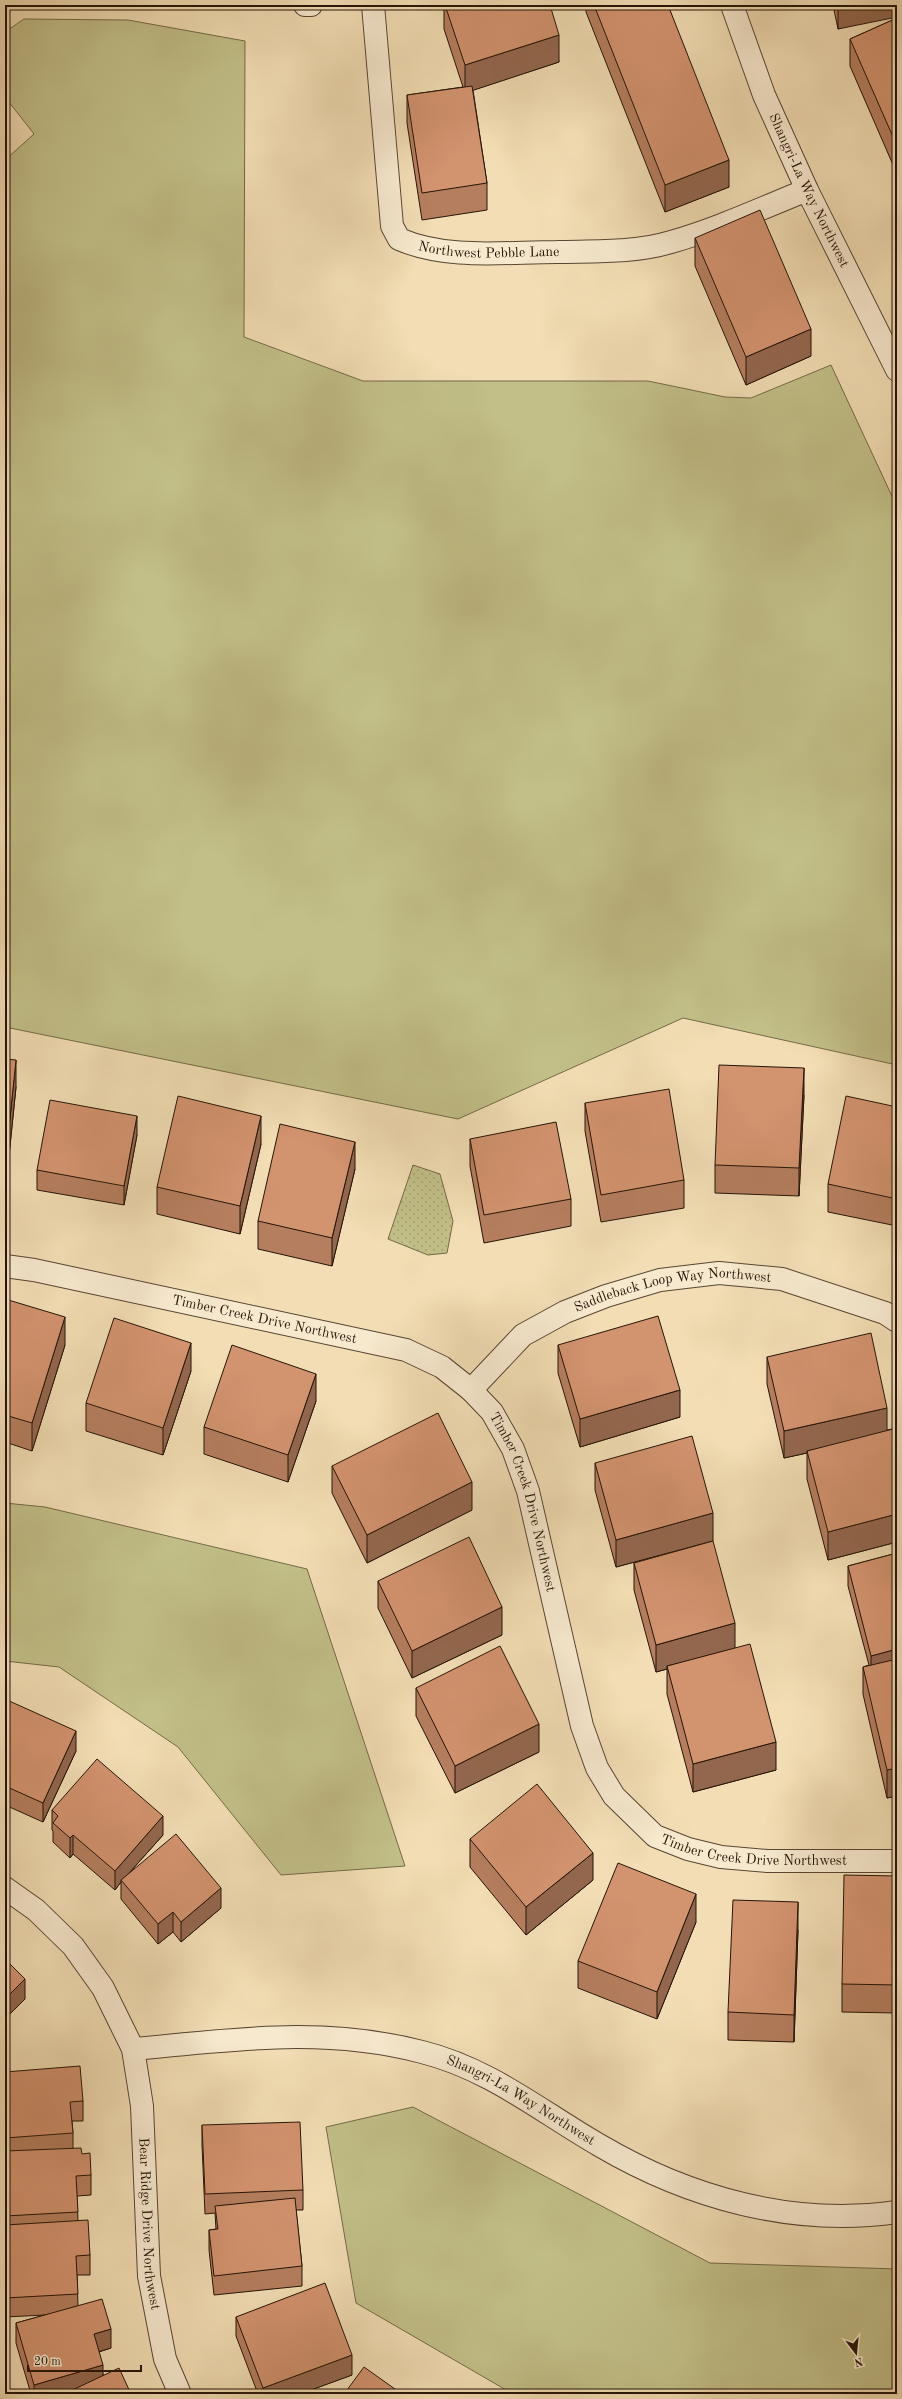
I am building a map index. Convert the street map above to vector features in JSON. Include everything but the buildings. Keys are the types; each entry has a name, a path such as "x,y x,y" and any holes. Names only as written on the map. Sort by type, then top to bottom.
{"street":[{"path":"305,5 311,5"},
{"name":"Northwest Pebble Lane","path":"373,5 392,226 398,239 415,246 438,250 482,253 639,249 671,242 807,190"},
{"name":"Shangri-La Way Northwest","path":"732,5 764,95 807,190 897,370"},
{"name":"Timber Creek Drive Northwest","path":"5,1266 34,1270 406,1350 442,1367 471,1390 492,1412 512,1449 528,1491 582,1726 597,1768 614,1796 655,1836 688,1849 721,1857 767,1861 897,1861"},
{"name":"Saddleback Loop Way Northwest","path":"471,1390 523,1335 565,1312 606,1296 660,1280 719,1273 782,1279 885,1313 897,1320"},
{"name":"Bear Ridge Drive Northwest","path":"5,1888 36,1910 73,1946 103,1988 133,2049 142,2106 149,2276 165,2359 180,2394"},
{"name":"Shangri-La Way Northwest","path":"133,2049 235,2039 295,2036 357,2039 423,2052 486,2074 600,2146 677,2183 738,2204 805,2216 867,2217 897,2212"}],"shaded area":[{"path":"24,19 128,20 245,41 244,337 363,381 648,381 725,397 751,398 831,365 897,507 897,1065 683,1018 458,1119 5,1027 5,160 34,134 5,97 5,32"},
{"path":"413,1165 440,1174 453,1221 447,1253 428,1255 388,1239"},
{"path":"5,1503 45,1507 307,1569 405,1866 281,1875 178,1747 59,1667 5,1661"},
{"path":"413,2107 710,2263 897,2269 897,2394 513,2394 356,2303 326,2127"}]}
